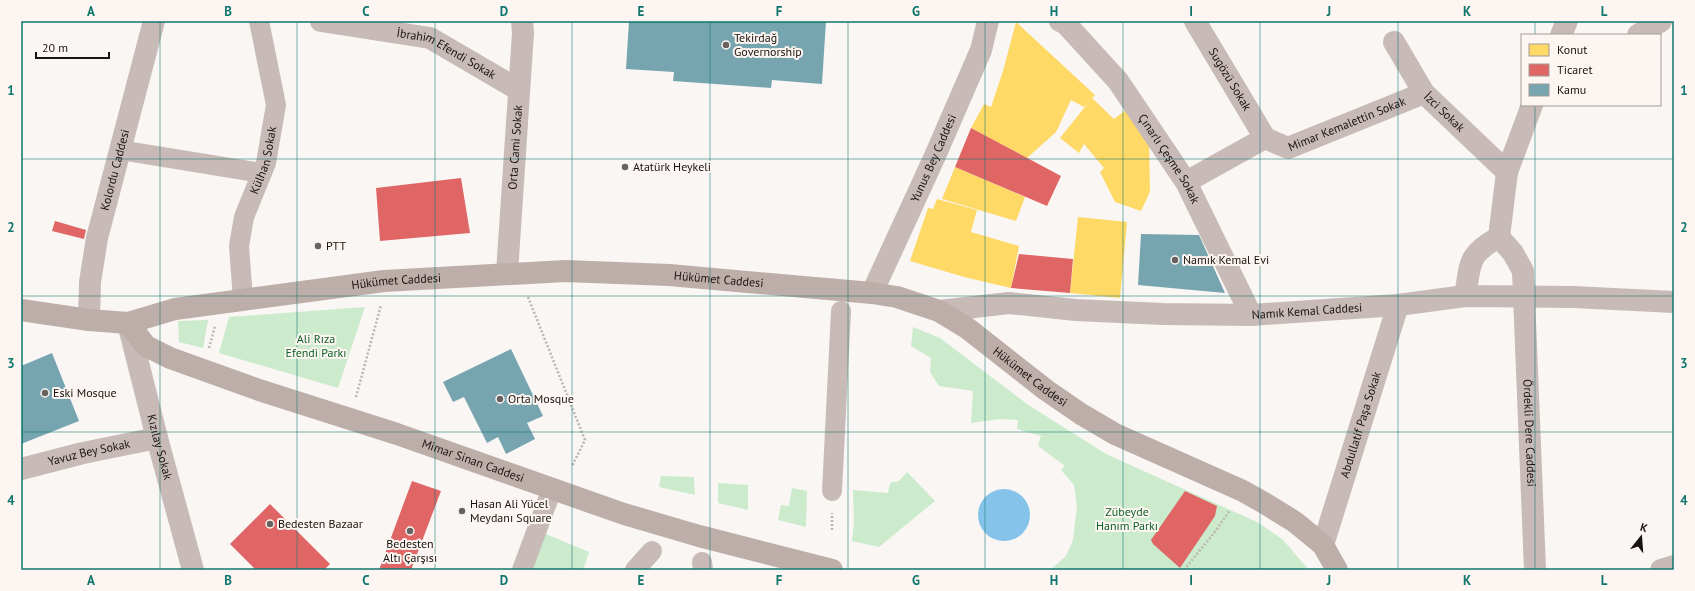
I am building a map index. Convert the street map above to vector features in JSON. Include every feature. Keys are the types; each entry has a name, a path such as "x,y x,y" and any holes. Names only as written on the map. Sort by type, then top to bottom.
{"main road":[{"name":"Hükümet Caddesi","path":"21,310 89,320 128,323 175,309 384,281 565,270 669,275 872,293 897,297 939,311 967,328 1046,390 1081,414 1115,434 1243,491 1266,504 1295,522 1323,546 1337,570"},
{"name":"Mimar Sinan Caddesi","path":"128,323 146,346 170,358 259,390 350,418 624,514 699,536 832,570"}],"street":[{"name":"Kolordu Caddesi","path":"89,320 90,282 97,238 154,21"},
{"name":"Külhan Sokak","path":"243,299 239,246 244,217 266,163 276,106 259,21"},
{"name":"İbrahim Efendi Sokak","path":"321,21 430,38 519,90"},
{"name":"Orta Cami Sokak","path":"507,273 523,33 522,21"},
{"name":"Yunus Bey Caddesi","path":"872,293 935,156 981,50 988,21"},
{"name":"Çınarlı Çeşme Sokak","path":"1060,21 1066,24 1118,80 1186,182 1251,315"},
{"name":"Sugözü Sokak","path":"1194,21 1265,138"},
{"path":"1561,34 1567,21"},
{"path":"1640,34 1661,21"},
{"name":"İzci Sokak","path":"1394,42 1424,93 1506,172"},
{"name":"Mimar Kemalettin Sokak","path":"1265,138 1288,148 1424,93"},
{"path":"1465,296 1470,262 1481,247 1499,236 1506,172 1533,107"},
{"path":"1186,182 1265,138"},
{"path":"120,150 262,173"},
{"name":"Ördekli Dere Caddesi","path":"1499,236 1513,253 1523,271 1535,570"},
{"name":"Namık Kemal Caddesi","path":"939,311 1009,303 1076,310 1251,315 1398,305 1465,296 1525,295 1674,302"},
{"name":"Abdullatif Paşa Sokak","path":"1323,546 1398,305"},
{"path":"832,491 841,311"},
{"name":"Kızılay Sokak","path":"128,323 157,438 193,570"},
{"name":"Yavuz Bey Sokak","path":"21,469 83,453 157,438"},
{"path":"522,570 552,489"},
{"path":"636,570 652,551"},
{"path":"1661,570 1674,566"}],"path":[{"path":"350,418 378,322 384,281"},
{"path":"526,293 585,440 572,466"},
{"path":"208,352 216,321"},
{"path":"1184,570 1214,534 1243,491"}],"green space":[{"name":"Ali Rıza Efendi Parkı","path":"365,307 338,388 219,353 229,317"},
{"path":"208,320 203,348 179,342 178,321"},
{"name":"Zübeyde Hanım Parkı","path":"913,327 940,338 1027,404 1106,454 1259,523 1283,540 1309,570 1050,570 1066,556 1073,540 1077,506 1074,485 1061,470 1065,466 1038,446 1041,436 1017,429 1018,420 1000,419 971,423 973,391 939,386 930,372 931,358 911,346"},
{"path":"907,472 935,501 879,547 852,541 854,523 853,490 888,493 890,483 899,481"},
{"path":"661,476 694,477 695,495 659,487"},
{"path":"718,483 748,485 748,510 718,503"},
{"path":"792,488 807,491 806,527 778,520 781,505 789,506"},
{"path":"541,532 589,552 583,570 527,570"}],"water":[{"path":"1004,489 1018,493 1026,501 1030,515 1026,529 1018,537 1004,541 990,537 982,529 978,515 982,501 990,493"}],"building: Konut":[{"path":"1016,22 1095,95 1084,107 1071,100 1056,132 1027,158 971,128 984,104 991,107 1003,71"},
{"path":"1092,98 1114,119 1126,110 1149,139 1150,192 1141,211 1115,202 1100,172 1104,168 1084,144 1079,153 1060,138"},
{"path":"955,167 1025,197 1016,221 942,199"},
{"path":"937,199 977,210 971,232 1019,246 1011,288 964,277 910,261 928,208 933,209"},
{"path":"1078,217 1127,222 1120,298 1070,293"}],"building: Ticaret":[{"path":"971,128 1061,176 1047,206 955,167"},
{"path":"461,178 470,233 380,241 376,188"},
{"path":"55,221 86,230 84,239 52,231"},
{"path":"1019,254 1073,259 1070,293 1011,288"},
{"name":"Bedesten Altı Çarşısı","path":"412,481 441,491 411,570 379,570"},
{"path":"1185,491 1217,506 1215,516 1180,568 1153,544 1151,540"},
{"name":"Bedesten Bazaar","path":"270,504 330,564 324,570 256,570 230,544"}],"building: Kamu":[{"name":"Tekirdağ Governorship","path":"629,21 826,21 822,84 772,80 771,88 673,81 674,72 626,69"},
{"name":"Namık Kemal Evi","path":"1141,234 1199,235 1225,293 1138,285"},
{"name":"Orta Mosque","path":"511,349 543,416 527,423 535,439 506,454 498,437 487,443 464,397 453,402 443,382"},
{"name":"Eski Mosque","path":"52,353 79,421 21,444 21,366"}],"place":[{"name":"Tekirdağ Governorship","path":"726,45"},
{"name":"Atatürk Heykeli","path":"625,167"},
{"name":"PTT","path":"318,246"},
{"name":"Namık Kemal Evi","path":"1175,260"},
{"name":"Eski Mosque","path":"45,393"},
{"name":"Orta Mosque","path":"500,399"},
{"name":"Hasan Ali Yücel Meydanı Square","path":"462,511"},
{"name":"Bedesten Bazaar","path":"270,524"},
{"name":"Bedesten Altı Çarşısı","path":"410,531"}]}
